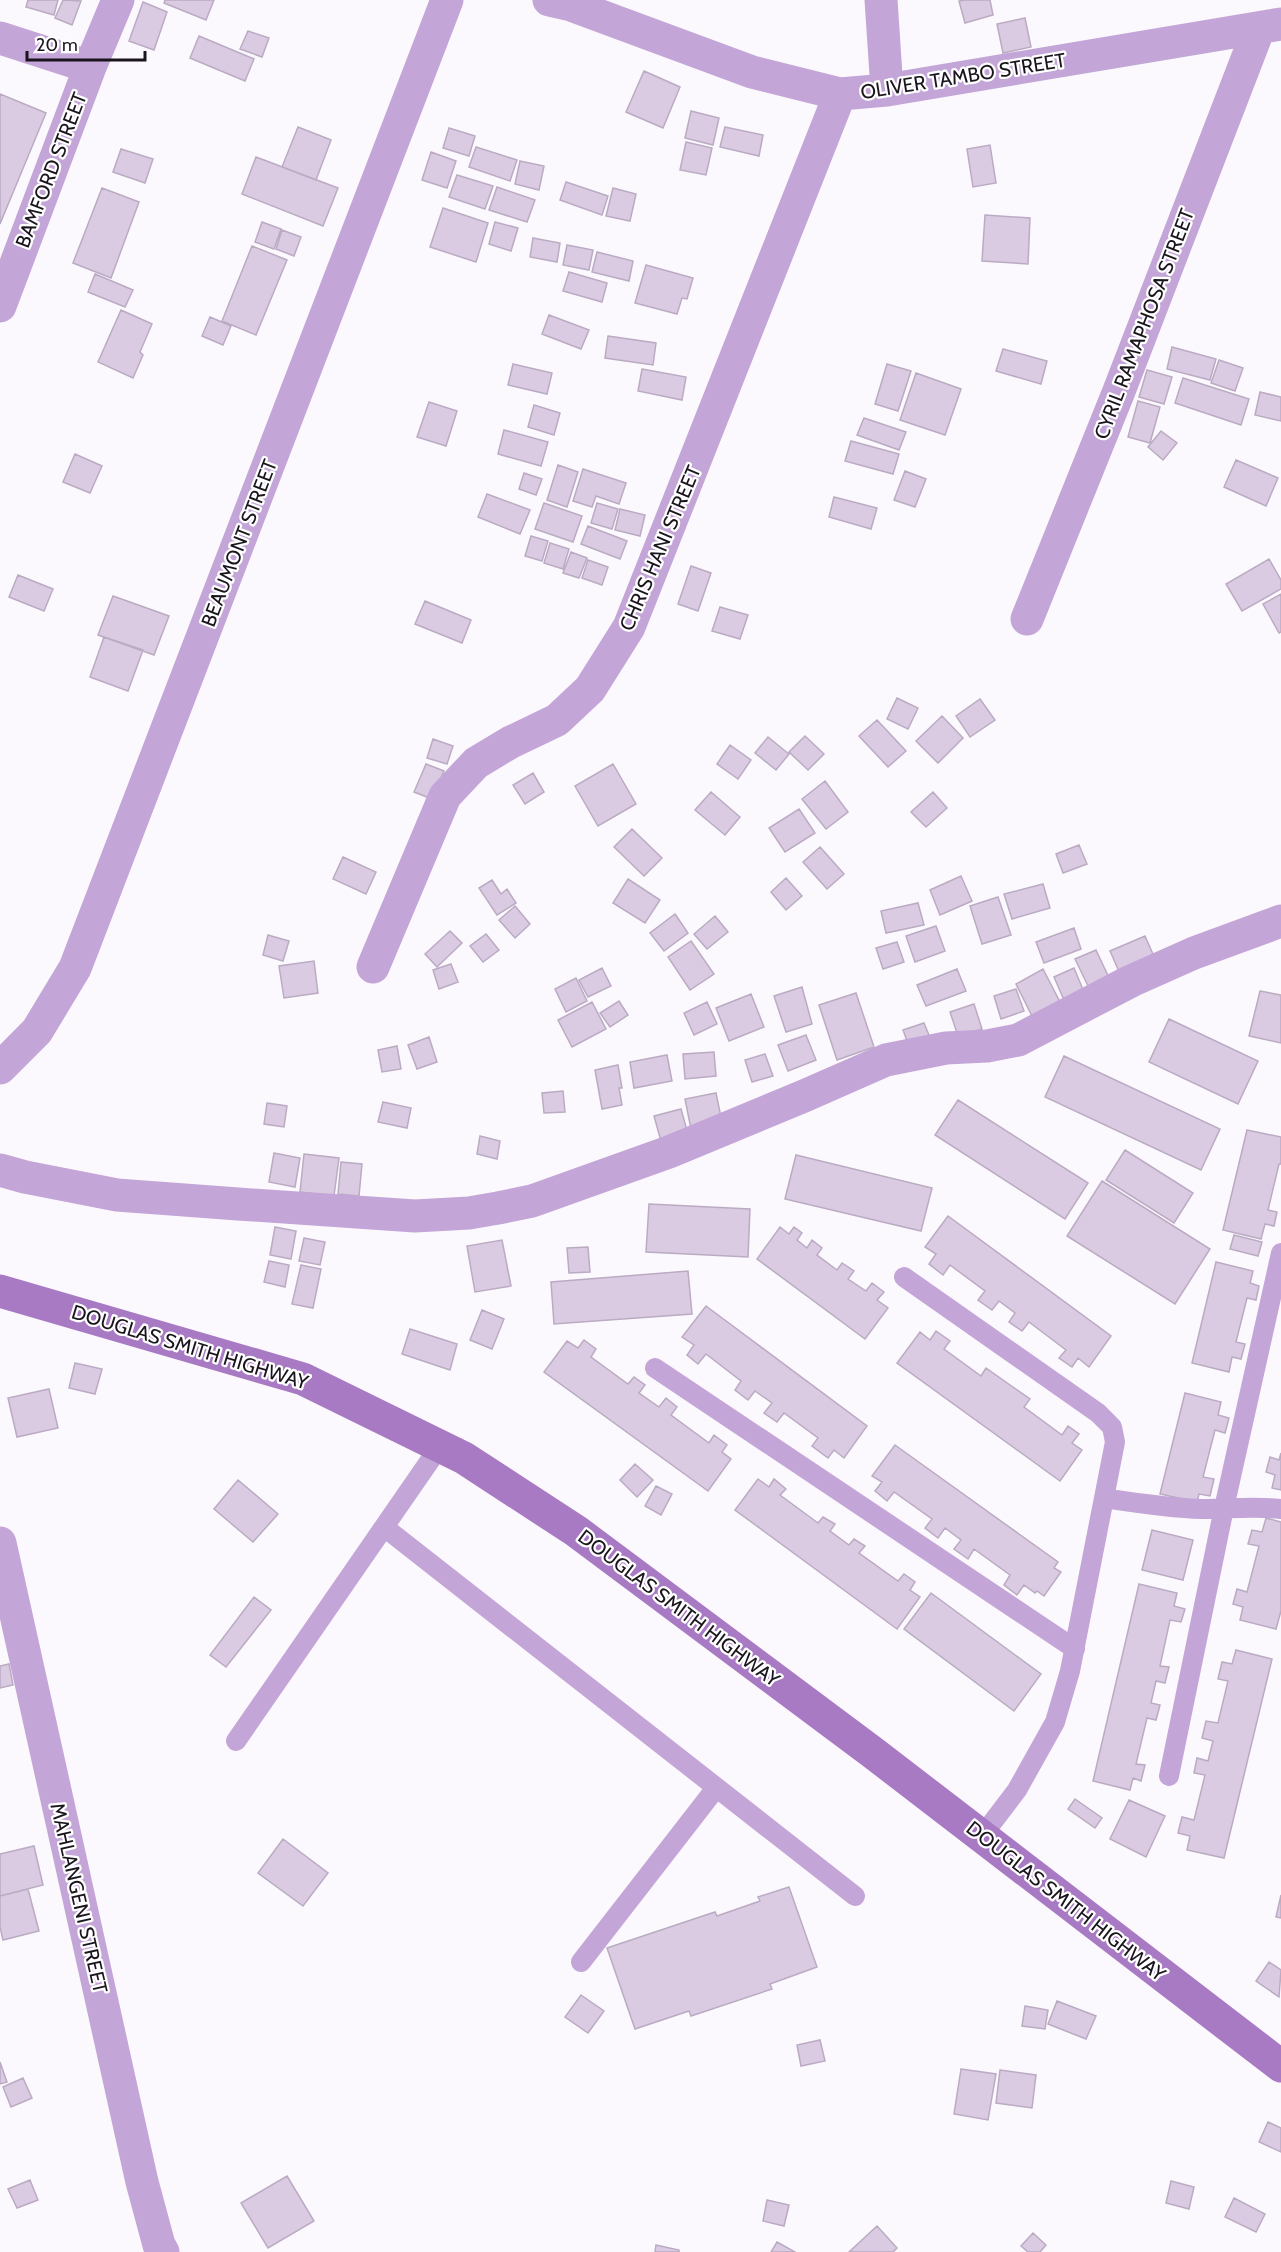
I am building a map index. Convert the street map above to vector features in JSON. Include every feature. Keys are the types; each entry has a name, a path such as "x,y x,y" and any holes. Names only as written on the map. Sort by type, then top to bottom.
{"street":[{"name":"BAMFORD STREET","path":"0,306 90,67 118,0"},
{"name":"BEAUMONT STREET","path":"0,1068 37,1031 75,968 447,0"},
{"name":"OLIVER TAMBO STREET","path":"549,0 571,5 752,72 840,94 887,90 1270,26"},
{"path":"881,0 887,90"},
{"name":"CYRIL RAMAPHOSA STREET","path":"1027,619 1270,26"},
{"name":"BAMFORD STREET","path":"0,38 90,67"},
{"name":"CHRIS HANI STREET","path":"373,967 445,796 477,763 511,742 557,720 590,689 629,627 840,94"},
{"path":"0,1170 117,1195 415,1216 469,1213 498,1208 532,1201 669,1152 886,1059 946,1048 987,1046 1018,1040 1131,981 1194,953 1281,921"},
{"name":"DOUGLAS SMITH HIGHWAY","path":"0,1291 303,1379 464,1458 576,1531 982,1836 1281,2066"},
{"name":"MAHLANGENI STREET","path":"0,1543 142,2182 159,2245 164,2252"}],"lane":[{"path":"1169,1776 1224,1508 1281,1253"},
{"path":"904,1277 1098,1413 1112,1427 1115,1442 1075,1650 1055,1722 1017,1790 982,1836"},
{"path":"655,1368 1075,1650"},
{"path":"236,1741 440,1446"},
{"path":"1104,1498 1160,1507 1255,1506 1281,1509"},
{"path":"384,1527 855,1896"},
{"path":"581,1962 716,1788"}],"building":[{"path":"28,0 58,0 54,15 26,7"},
{"path":"63,0 81,1 72,25 55,18"},
{"path":"165,0 214,0 206,20 164,3"},
{"path":"990,0 993,15 965,23 959,1"},
{"path":"143,2 167,12 154,50 129,41"},
{"path":"1025,18 1031,47 1003,53 997,24"},
{"path":"248,31 269,38 262,57 240,49"},
{"path":"199,36 254,59 245,81 190,58"},
{"path":"644,71 680,87 663,128 626,112"},
{"path":"0,94 46,113 0,224"},
{"path":"691,111 719,118 713,145 685,138"},
{"path":"298,127 331,140 316,180 282,167"},
{"path":"725,127 763,135 759,156 720,147"},
{"path":"449,128 475,136 469,156 443,148"},
{"path":"686,142 712,148 706,175 680,170"},
{"path":"990,145 996,183 973,187 967,149"},
{"path":"476,147 517,160 510,181 469,167"},
{"path":"121,149 153,159 145,183 113,172"},
{"path":"431,152 456,161 447,188 422,180"},
{"path":"256,157 338,188 323,226 242,194"},
{"path":"520,161 544,166 539,190 515,184"},
{"path":"457,175 493,186 485,209 449,197"},
{"path":"566,182 608,196 602,215 560,200"},
{"path":"497,187 535,200 527,222 489,210"},
{"path":"102,188 139,202 111,278 73,263"},
{"path":"613,188 636,194 630,221 606,216"},
{"path":"443,208 488,223 476,262 430,247"},
{"path":"985,215 1030,218 1028,264 982,261"},
{"path":"262,222 281,229 274,249 255,242"},
{"path":"495,222 518,228 511,251 489,244"},
{"path":"282,230 301,237 294,256 276,249"},
{"path":"533,238 560,243 557,262 530,257"},
{"path":"567,245 593,250 589,270 563,265"},
{"path":"252,246 287,260 256,335 222,321"},
{"path":"597,252 633,261 629,281 592,272"},
{"path":"646,265 693,278 687,299 682,298 677,314 635,303"},
{"path":"569,272 607,283 602,302 563,291"},
{"path":"95,274 133,290 125,307 88,292"},
{"path":"121,310 152,324 140,352 143,355 133,378 98,362"},
{"path":"549,315 589,330 581,349 542,334"},
{"path":"210,317 231,326 223,345 202,336"},
{"path":"608,336 656,343 653,365 605,358"},
{"path":"1172,347 1216,359 1210,380 1167,369"},
{"path":"1003,349 1047,361 1041,384 996,371"},
{"path":"1219,360 1243,368 1235,391 1211,383"},
{"path":"513,364 552,373 547,394 508,385"},
{"path":"887,364 911,371 898,411 875,404"},
{"path":"642,369 686,377 682,400 638,391"},
{"path":"1147,370 1172,377 1164,404 1139,397"},
{"path":"916,373 961,389 945,435 900,420"},
{"path":"1183,378 1249,399 1241,425 1175,403"},
{"path":"1260,392 1281,397 1281,421 1255,415"},
{"path":"1138,401 1160,407 1150,443 1128,437"},
{"path":"429,402 457,411 446,446 417,437"},
{"path":"534,405 560,413 554,435 528,427"},
{"path":"864,418 906,432 899,450 857,435"},
{"path":"504,430 548,442 541,466 498,454"},
{"path":"1161,431 1177,443 1163,460 1148,447"},
{"path":"851,441 899,454 893,474 845,461"},
{"path":"75,454 102,466 90,493 63,482"},
{"path":"1236,460 1278,478 1266,506 1224,487"},
{"path":"558,465 578,472 567,507 547,500"},
{"path":"583,469 626,483 619,504 596,496 592,507 573,501"},
{"path":"905,471 926,479 915,507 894,500"},
{"path":"524,473 542,479 536,495 519,489"},
{"path":"487,494 530,510 520,534 478,517"},
{"path":"834,497 877,508 871,529 829,517"},
{"path":"544,503 582,516 573,542 535,529"},
{"path":"597,503 618,509 612,529 591,523"},
{"path":"620,509 645,515 640,536 615,530"},
{"path":"588,526 627,541 620,559 581,544"},
{"path":"531,536 548,541 542,561 525,556"},
{"path":"550,543 569,549 563,569 544,563"},
{"path":"571,552 587,558 579,578 563,573"},
{"path":"1269,559 1281,580 1281,589 1242,611 1226,584"},
{"path":"588,560 608,567 602,585 582,578"},
{"path":"691,566 711,573 698,611 678,604"},
{"path":"18,575 53,589 44,611 9,597"},
{"path":"1281,594 1281,632 1279,633 1263,604"},
{"path":"113,596 169,616 154,655 98,635"},
{"path":"425,601 471,620 462,643 415,624"},
{"path":"720,607 748,615 740,639 712,631"},
{"path":"104,637 143,650 128,691 90,677"},
{"path":"897,698 918,708 908,729 887,719"},
{"path":"980,699 995,720 970,737 956,716"},
{"path":"942,716 963,738 938,763 916,741"},
{"path":"877,720 906,751 888,767 859,736"},
{"path":"805,736 824,754 808,770 789,752"},
{"path":"768,737 789,754 776,770 755,753"},
{"path":"433,739 453,746 447,764 427,758"},
{"path":"730,745 751,760 738,779 717,764"},
{"path":"426,764 444,771 432,799 414,792"},
{"path":"613,764 636,804 598,826 575,786"},
{"path":"533,773 544,792 525,804 513,785"},
{"path":"825,781 848,812 826,829 802,799"},
{"path":"711,792 740,817 725,835 695,810"},
{"path":"933,792 947,808 926,827 911,812"},
{"path":"799,809 815,833 785,852 769,828"},
{"path":"632,829 662,858 644,876 614,847"},
{"path":"1079,845 1087,864 1063,873 1056,854"},
{"path":"820,847 844,874 827,889 803,862"},
{"path":"343,857 376,872 366,894 333,879"},
{"path":"961,876 972,901 940,915 930,890"},
{"path":"786,878 802,896 786,910 771,892"},
{"path":"628,879 660,900 645,923 613,903"},
{"path":"492,880 501,894 507,889 516,903 497,915 479,888"},
{"path":"1043,884 1050,908 1012,919 1004,894"},
{"path":"998,897 1011,935 982,944 970,906"},
{"path":"918,903 924,925 886,933 881,911"},
{"path":"515,906 530,924 515,938 499,920"},
{"path":"675,914 688,933 664,951 650,933"},
{"path":"715,916 728,932 707,949 694,934"},
{"path":"936,926 945,951 915,962 906,936"},
{"path":"1074,928 1081,949 1044,963 1036,942"},
{"path":"450,931 462,943 437,967 425,954"},
{"path":"486,934 499,950 483,962 470,946"},
{"path":"268,935 289,941 283,961 263,955"},
{"path":"1145,936 1156,961 1121,976 1110,951"},
{"path":"691,941 714,974 690,990 668,957"},
{"path":"897,942 904,962 883,969 876,948"},
{"path":"1096,950 1110,980 1090,990 1075,959"},
{"path":"314,961 318,993 284,998 279,966"},
{"path":"451,964 458,982 439,989 433,970"},
{"path":"602,968 611,986 588,997 579,980"},
{"path":"1074,968 1084,992 1064,1000 1054,977"},
{"path":"957,969 966,991 926,1006 917,985"},
{"path":"1043,969 1060,1002 1032,1016 1016,984"},
{"path":"576,978 587,1001 566,1012 555,989"},
{"path":"802,987 812,1024 786,1032 774,996"},
{"path":"1016,989 1024,1011 1001,1019 994,996"},
{"path":"1260,991 1281,995 1281,1043 1249,1036"},
{"path":"856,993 874,1047 837,1060 819,1005"},
{"path":"751,994 764,1027 729,1041 716,1008"},
{"path":"619,1001 628,1015 610,1027 600,1013"},
{"path":"592,1002 606,1029 572,1047 558,1020"},
{"path":"707,1002 717,1024 694,1035 684,1013"},
{"path":"974,1004 982,1029 958,1036 950,1012"},
{"path":"1169,1019 1258,1061 1238,1104 1149,1062"},
{"path":"924,1023 931,1040 910,1049 903,1030"},
{"path":"806,1035 816,1060 788,1071 778,1045"},
{"path":"429,1037 437,1062 417,1069 408,1045"},
{"path":"397,1046 401,1069 382,1072 378,1050"},
{"path":"714,1052 716,1076 685,1079 683,1054"},
{"path":"765,1054 773,1076 752,1082 745,1060"},
{"path":"667,1055 672,1081 634,1088 630,1062"},
{"path":"1064,1056 1220,1129 1201,1170 1045,1097"},
{"path":"618,1065 622,1105 602,1109 595,1070"},
{"path":"563,1091 565,1112 544,1113 542,1093"},
{"path":"716,1093 722,1122 691,1129 685,1099"},
{"path":"958,1100 1088,1183 1065,1219 935,1135"},
{"path":"383,1102 411,1108 407,1128 378,1122"},
{"path":"267,1103 287,1106 284,1127 264,1124"},
{"path":"681,1109 688,1134 661,1141 654,1116"},
{"path":"1247,1130 1281,1137 1281,1164 1279,1164 1268,1210 1277,1212 1274,1226 1265,1224 1261,1239 1223,1230"},
{"path":"480,1136 500,1141 497,1159 477,1154"},
{"path":"1125,1150 1193,1193 1174,1223 1106,1180"},
{"path":"274,1153 300,1158 295,1187 269,1182"},
{"path":"304,1154 339,1158 334,1196 300,1192"},
{"path":"796,1155 932,1188 921,1231 785,1199"},
{"path":"341,1162 362,1164 359,1196 338,1194"},
{"path":"1102,1181 1210,1249 1175,1304 1067,1236"},
{"path":"649,1204 750,1209 748,1257 646,1252"},
{"path":"948,1216 1111,1336 1089,1367 1078,1358 1072,1367 1059,1358 1066,1350 1029,1322 1022,1331 1009,1322 1015,1313 999,1301 992,1310 978,1300 985,1291 950,1265 943,1275 929,1264 936,1254 925,1247"},
{"path":"275,1227 296,1231 291,1259 270,1255"},
{"path":"780,1227 789,1234 794,1227 802,1233 797,1240 807,1248 812,1240 822,1248 817,1255 837,1270 842,1263 854,1271 848,1279 866,1291 872,1283 884,1292 877,1300 888,1308 865,1339 757,1259"},
{"path":"1234,1235 1262,1242 1258,1256 1230,1249"},
{"path":"304,1238 325,1242 320,1265 299,1261"},
{"path":"502,1240 511,1286 475,1292 467,1246"},
{"path":"588,1247 590,1272 569,1273 567,1248"},
{"path":"269,1261 289,1265 285,1287 264,1282"},
{"path":"1216,1262 1253,1271 1250,1283 1259,1286 1256,1300 1247,1298 1236,1342 1245,1344 1241,1359 1232,1357 1229,1372 1192,1363"},
{"path":"301,1265 321,1269 313,1308 292,1304"},
{"path":"688,1271 692,1314 554,1324 551,1282"},
{"path":"706,1306 867,1426 844,1458 834,1450 828,1458 812,1446 818,1438 784,1413 777,1422 764,1413 772,1403 755,1391 748,1400 735,1390 741,1381 706,1354 698,1364 687,1355 694,1345 682,1337"},
{"path":"482,1310 504,1319 492,1349 470,1340"},
{"path":"410,1329 457,1344 450,1370 402,1354"},
{"path":"936,1331 950,1341 944,1349 981,1376 986,1368 1030,1399 1024,1407 1062,1435 1068,1426 1079,1434 1072,1443 1082,1450 1060,1481 897,1363 920,1332 930,1340"},
{"path":"584,1340 596,1349 591,1357 628,1384 634,1377 645,1385 639,1393 659,1407 666,1398 677,1407 671,1415 709,1443 714,1435 727,1445 722,1452 731,1459 708,1491 544,1372 567,1341 578,1348"},
{"path":"75,1363 102,1369 95,1394 69,1388"},
{"path":"49,1389 58,1428 17,1437 8,1398"},
{"path":"1185,1393 1221,1402 1218,1415 1229,1418 1225,1433 1215,1430 1203,1477 1214,1479 1210,1496 1199,1494 1197,1502 1160,1494"},
{"path":"895,1445 1058,1562 1054,1568 1061,1572 1044,1596 1024,1585 1017,1595 1004,1585 1010,1575 974,1549 968,1559 954,1549 961,1540 945,1528 938,1538 925,1528 932,1519 894,1492 887,1501 875,1491 882,1482 872,1476"},
{"path":"1281,1453 1281,1490 1272,1488 1275,1475 1266,1472 1270,1457 1279,1460"},
{"path":"635,1464 653,1480 637,1497 620,1480"},
{"path":"758,1479 769,1487 774,1479 786,1489 780,1495 818,1523 823,1517 835,1524 830,1531 849,1545 854,1539 865,1546 859,1553 898,1581 904,1574 915,1582 910,1590 920,1597 897,1629 735,1510"},
{"path":"238,1480 278,1514 253,1542 214,1509"},
{"path":"656,1486 672,1494 661,1515 645,1506"},
{"path":"1266,1518 1281,1522 1281,1611 1276,1629 1240,1620 1243,1607 1233,1604 1237,1589 1247,1592 1259,1546 1248,1544 1252,1530 1262,1532"},
{"path":"1152,1530 1193,1540 1183,1580 1142,1570"},
{"path":"1139,1584 1177,1593 1174,1606 1185,1609 1181,1622 1170,1620 1160,1666 1169,1667 1165,1683 1156,1681 1151,1703 1160,1705 1156,1720 1147,1718 1136,1764 1145,1765 1141,1781 1133,1778 1130,1790 1093,1781"},
{"path":"931,1593 1041,1674 1014,1711 904,1629"},
{"path":"254,1597 271,1610 226,1667 210,1655"},
{"path":"1236,1650 1272,1659 1224,1858 1187,1850 1190,1836 1178,1833 1182,1817 1194,1820 1205,1775 1194,1773 1197,1758 1208,1761 1213,1741 1202,1738 1206,1721 1218,1723 1228,1681 1218,1679 1222,1662 1232,1664"},
{"path":"9,1664 13,1685 0,1688 0,1666"},
{"path":"1075,1799 1102,1818 1095,1828 1068,1809"},
{"path":"1129,1800 1165,1816 1146,1857 1110,1839"},
{"path":"283,1839 328,1873 303,1906 258,1873"},
{"path":"34,1846 43,1885 0,1896 0,1854"},
{"path":"789,1887 817,1967 770,1984 772,1989 691,2016 689,2011 635,2029 607,1948 715,1912 717,1916 760,1901 758,1897"},
{"path":"28,1889 39,1931 3,1940 0,1927 0,1896"},
{"path":"1281,1895 1281,1918 1276,1917"},
{"path":"1269,1962 1281,1970 1279,1997 1256,1981"},
{"path":"581,1995 604,2011 588,2033 565,2017"},
{"path":"1057,2001 1096,2016 1086,2039 1048,2024"},
{"path":"1025,2006 1048,2010 1045,2029 1022,2026"},
{"path":"820,2040 825,2061 801,2066 797,2045"},
{"path":"0,2062 7,2082 0,2084"},
{"path":"961,2069 996,2074 988,2120 954,2114"},
{"path":"1000,2070 1036,2075 1032,2108 996,2103"},
{"path":"23,2078 32,2098 11,2107 3,2087"},
{"path":"1268,2122 1281,2128 1281,2152 1259,2142"},
{"path":"287,2176 314,2221 268,2248 241,2203"},
{"path":"30,2180 38,2200 17,2208 8,2189"},
{"path":"1171,2181 1194,2187 1189,2209 1166,2203"},
{"path":"1234,2198 1265,2214 1256,2232 1225,2217"},
{"path":"767,2200 789,2205 784,2226 763,2221"},
{"path":"877,2226 897,2248 893,2252 849,2252"},
{"path":"1033,2233 1046,2245 1040,2252 1028,2252 1021,2246"},
{"path":"777,2242 795,2252 771,2252"},
{"path":"656,2245 679,2250 679,2252 655,2252"}]}
